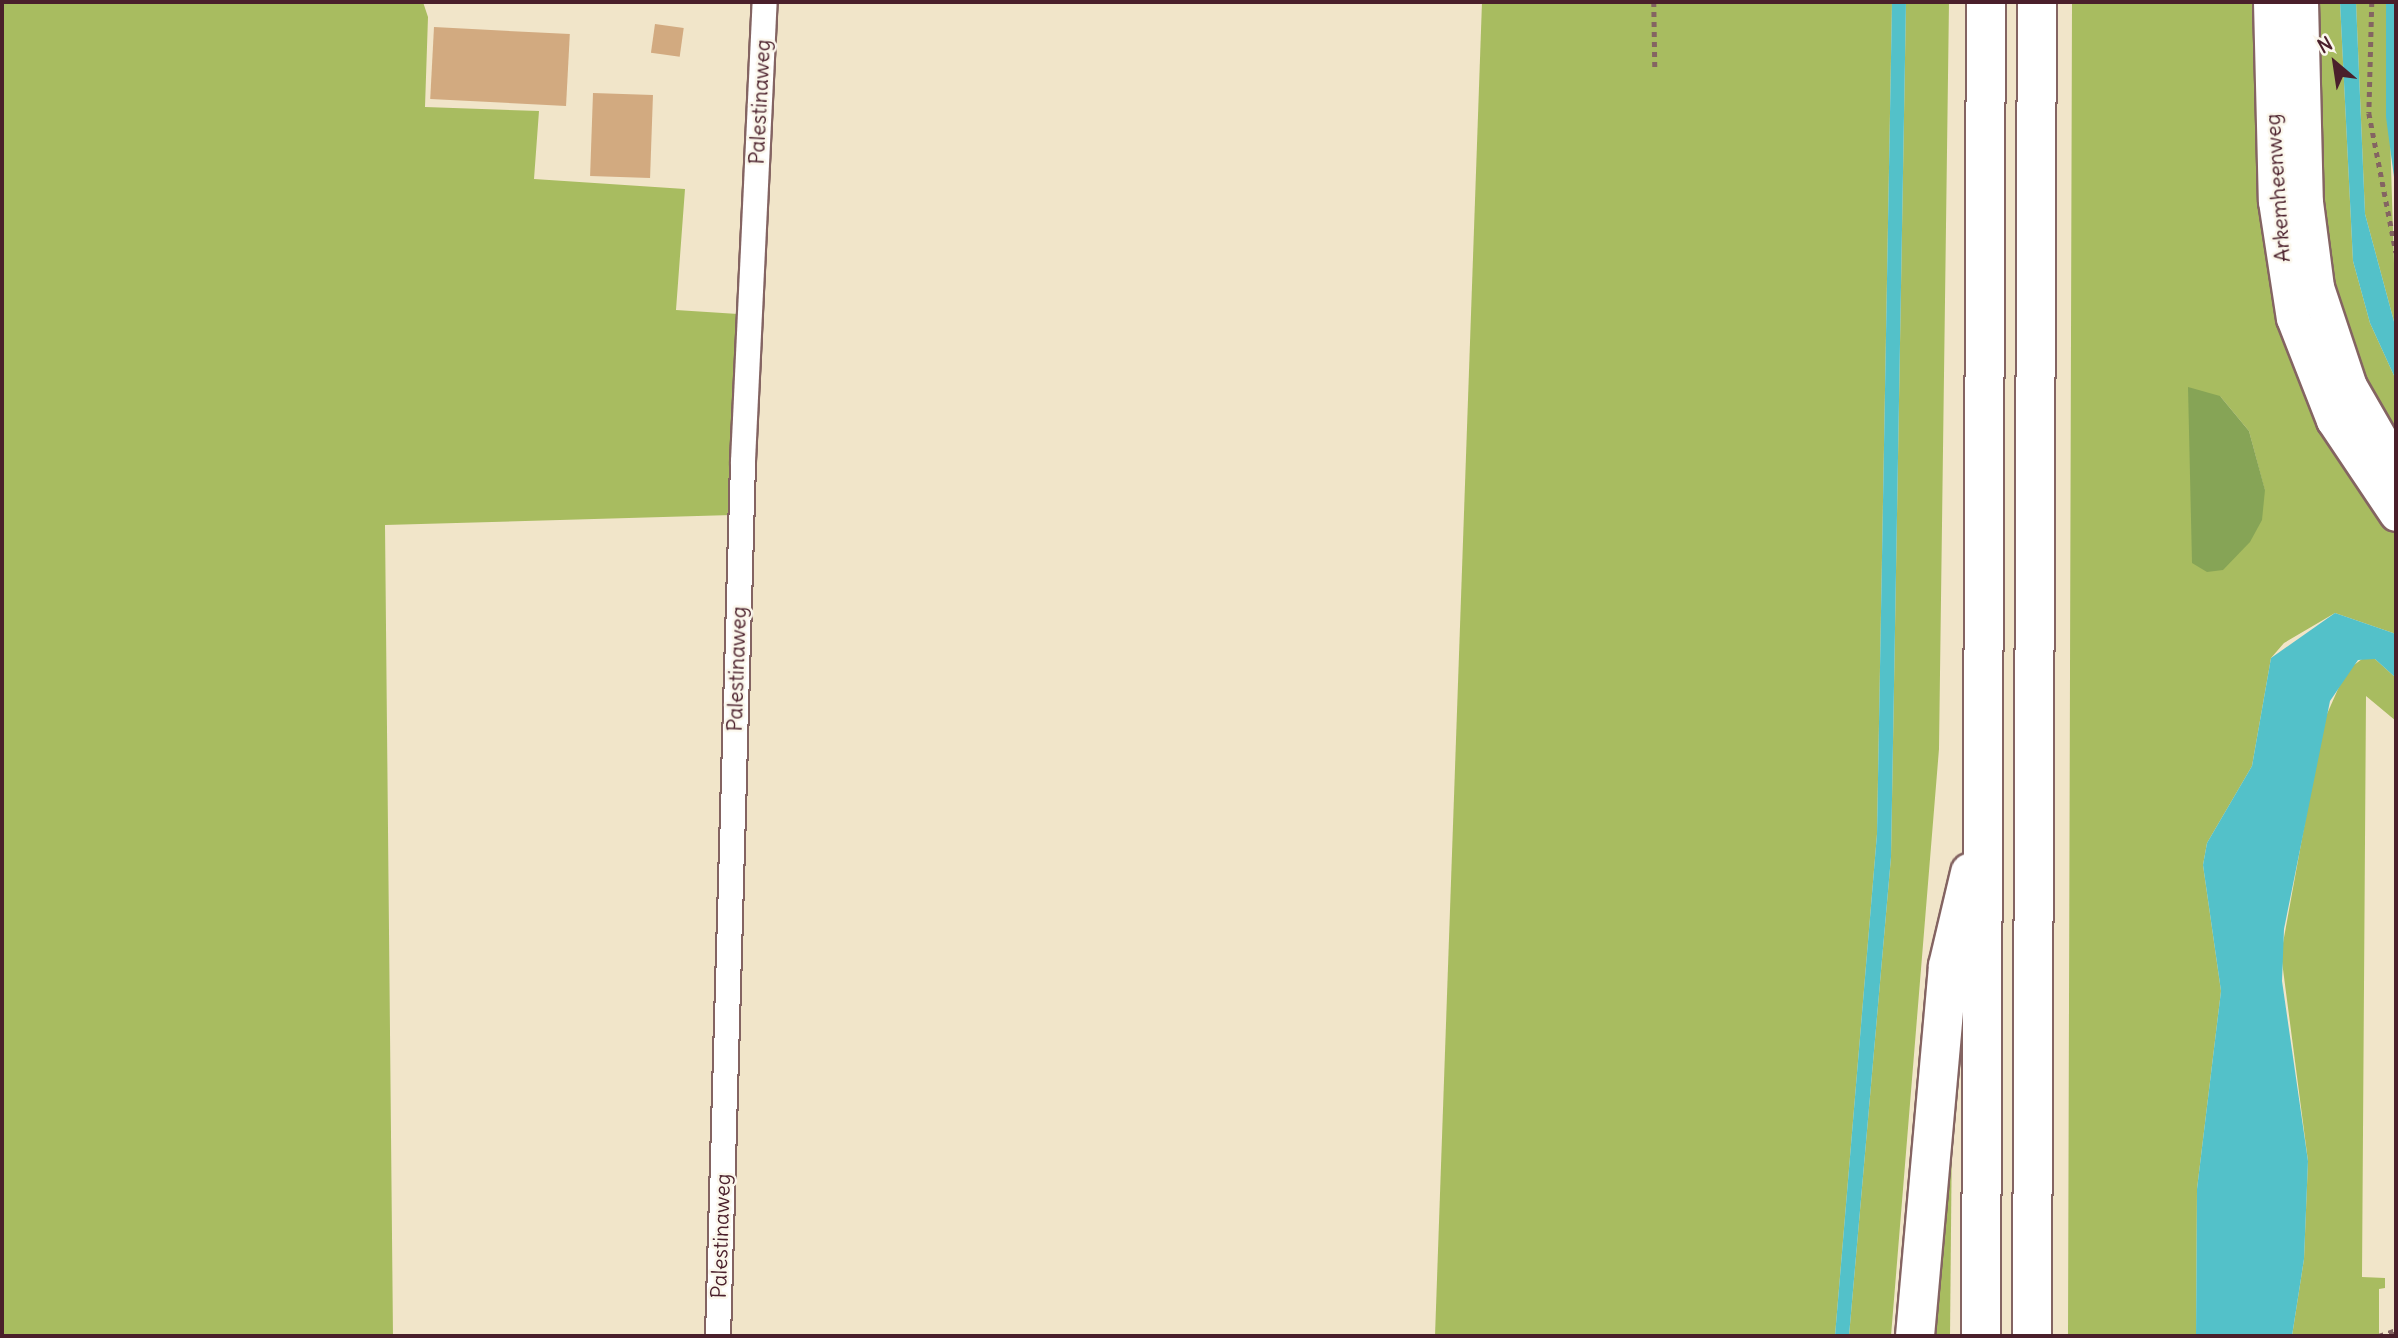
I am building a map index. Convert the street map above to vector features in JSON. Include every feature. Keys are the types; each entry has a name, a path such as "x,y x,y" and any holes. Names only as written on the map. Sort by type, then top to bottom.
{"highway":[{"path":"1981,1336 1986,805 1986,2"},
{"path":"2032,1336 2037,2"},
{"path":"1915,1336 1948,966 1986,805"}],"main road":[{"name":"Arkemheenweg","path":"2270,2 2275,201 2287,293 2333,420 2396,514"},
{"name":"Arkemheenweg","path":"2301,2 2306,202 2316,287 2350,386 2396,466"}],"street":[{"name":"Palestinaweg","path":"718,1336 743,461 765,2"}],"path":[{"path":"1654,2 1655,69"},
{"path":"2372,2 2369,113 2396,252"},
{"path":"2379,1336 2396,1330"}],"green space":[{"path":"2,2 423,2 428,17 425,107 539,111 534,179 685,189 676,310 738,314 732,515 385,525 393,1336 2,1336"},
{"path":"1482,2 1892,2 1877,834 1835,1336 1435,1336"},
{"path":"1906,2 1949,2 1939,749 1891,1336 1849,1336 1891,857"},
{"path":"2072,2 2260,2 2396,529 2396,634 2335,613 2284,643 2271,658 2252,766 2207,843 2203,865 2221,991 2197,1189 2196,1336 2068,1336","holes":["2220,396 2249,431 2265,491"]},
{"path":"2309,2 2340,2 2353,261 2370,323 2396,380 2396,451 2378,421 2325,285"},
{"path":"2356,2 2386,2 2396,329 2365,214"},
{"path":"2188,387 2220,396 2249,431 2265,490 2262,520 2250,542 2223,570 2207,572 2192,563"},
{"path":"2362,659 2375,659 2396,678 2396,721 2366,696 2362,1277 2385,1278 2385,1288 2379,1289 2379,1336 2292,1336 2304,1259 2308,1161 2281,954 2323,723 2346,671"},
{"path":"1952,1125 1950,1336 1924,1336"}],"water":[{"path":"1892,2 1906,2 1891,857 1849,1336 1835,1336 1877,834"},
{"path":"2340,2 2356,2 2365,214 2396,329 2396,380 2370,323 2353,261"},
{"path":"2386,2 2396,2 2396,192 2386,117"},
{"path":"2335,613 2396,634 2396,678 2375,659 2358,660 2330,701 2284,929 2282,981 2308,1161 2304,1259 2292,1336 2196,1336 2197,1189 2221,991 2203,865 2207,843 2252,766 2271,658"}],"building":[{"path":"655,24 684,28 680,57 651,53"},
{"path":"434,27 570,34 566,106 430,99"},
{"path":"593,93 653,95 650,178 590,176"}]}
